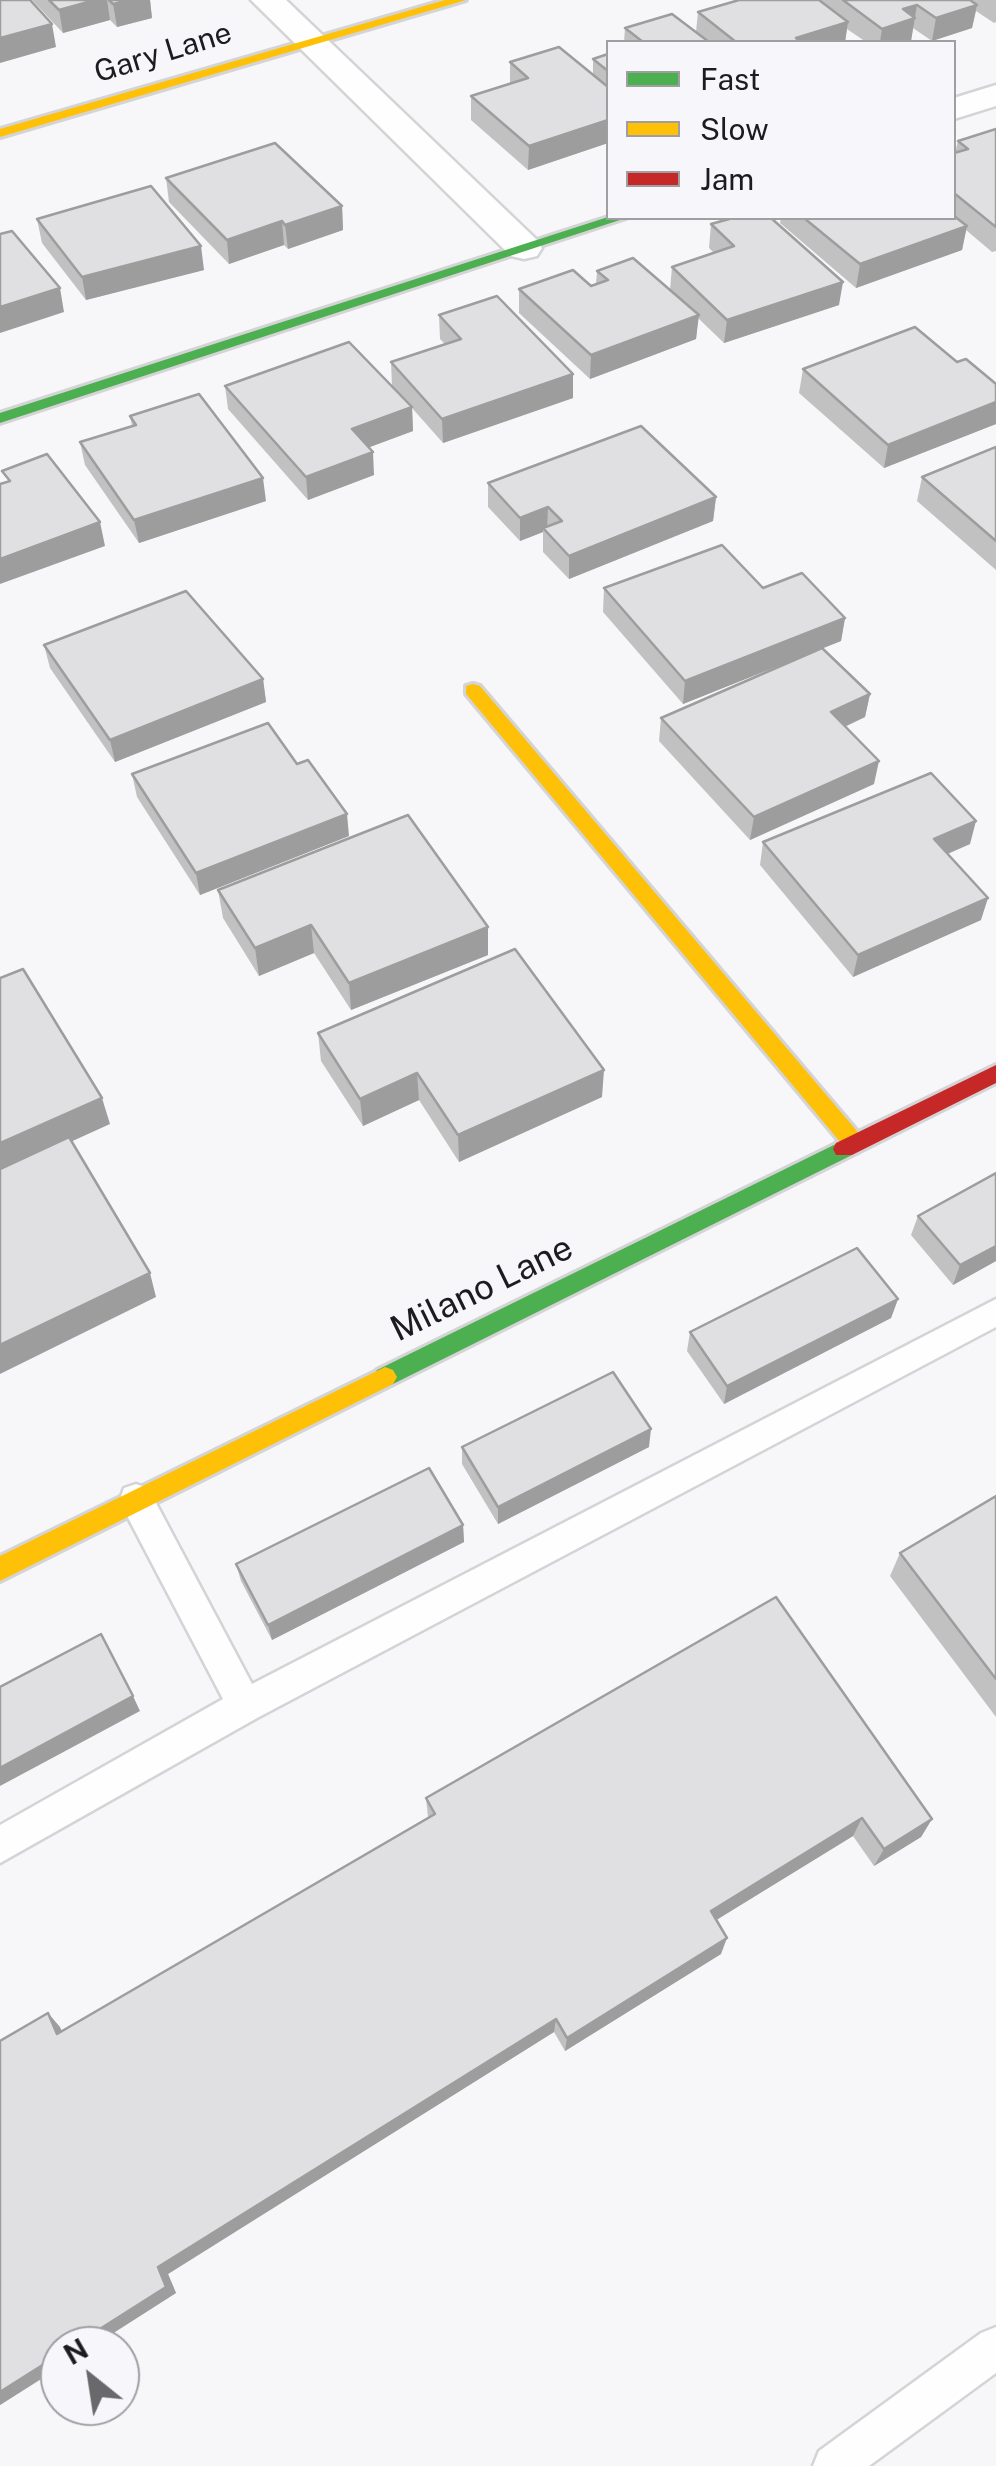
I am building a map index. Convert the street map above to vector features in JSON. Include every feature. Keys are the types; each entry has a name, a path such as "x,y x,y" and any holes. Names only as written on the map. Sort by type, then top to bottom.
{"street":[{"path":"267,0 524,248"},
{"name":"Gary Lane","path":"0,132 459,0"},
{"path":"956,108 996,96"},
{"path":"0,418 613,220"},
{"path":"473,690 854,1143"},
{"name":"Milano Lane","path":"0,1569 996,1073"}],"lane":[{"path":"0,1845 245,1706 996,1312"},
{"path":"136,1500 245,1706"},
{"path":"834,2466 996,2348"}],"building":[{"path":"0,0 30,0 52,24 0,38"},
{"path":"49,0 95,0 59,10"},
{"path":"739,0 819,0 848,22 796,38 798,40 733,40 698,12"},
{"path":"843,0 970,0 977,5 936,18 917,5 903,9 915,18 882,29"},
{"path":"672,14 706,40 640,40 625,28"},
{"path":"559,47 606,85 606,121 529,146 471,96 528,78 510,62"},
{"path":"606,55 606,69 593,59"},
{"path":"996,129 996,227 956,195 956,152 968,149 958,141"},
{"path":"275,143 342,206 227,240 166,178"},
{"path":"151,186 201,246 82,277 37,219"},
{"path":"956,218 967,226 860,264 806,220"},
{"path":"726,220 773,220 843,282 727,320 672,267 734,246 711,224"},
{"path":"12,231 60,288 0,307 0,234"},
{"path":"633,258 699,315 591,355 519,289 573,270 591,286 608,280 597,271"},
{"path":"497,296 573,374 442,419 391,362 461,339 439,315"},
{"path":"915,327 957,362 966,359 996,384 996,402 888,445 803,369"},
{"path":"349,342 412,407 352,429 373,452 306,477 225,386"},
{"path":"199,394 263,478 134,520 80,442 136,425 130,416"},
{"path":"641,426 716,497 569,556 543,528 562,521 548,507 520,518 488,483"},
{"path":"996,447 996,541 922,477"},
{"path":"47,454 100,522 0,559 0,484 10,481 2,471"},
{"path":"722,545 763,588 802,573 845,618 685,681 604,588"},
{"path":"186,591 263,679 110,740 44,645"},
{"path":"822,648 870,694 831,712 879,761 754,817 661,718"},
{"path":"268,723 297,764 308,760 347,814 196,873 132,774"},
{"path":"931,773 976,821 934,839 988,898 858,955 763,842"},
{"path":"408,815 488,927 349,983 311,925 255,948 218,890"},
{"path":"515,949 604,1070 458,1135 417,1073 360,1099 318,1033"},
{"path":"23,969 102,1098 0,1143 0,978"},
{"path":"69,1137 150,1273 0,1345 0,1169"},
{"path":"996,1173 996,1246 960,1265 918,1216"},
{"path":"857,1248 898,1299 727,1386 690,1332"},
{"path":"613,1372 651,1429 498,1507 462,1447"},
{"path":"429,1468 463,1525 268,1625 236,1564"},
{"path":"996,1496 996,1679 900,1553"},
{"path":"776,1597 932,1819 884,1849 862,1818 711,1911 727,1938 567,2038 556,2019 158,2267 166,2287 105,2326 40,2326 40,2367 0,2392 0,2041 48,2013 57,2034 435,1814 426,1798"},
{"path":"101,1634 133,1696 0,1768 0,1687"}],"traffic: fast":[{"path":"0,418 613,220"},
{"path":"385,1377 844,1149"}],"traffic: slow":[{"path":"0,133 459,0"},
{"path":"473,690 854,1143"},
{"path":"0,1569 385,1377"}],"traffic: jam":[{"path":"844,1149 996,1073"}]}
